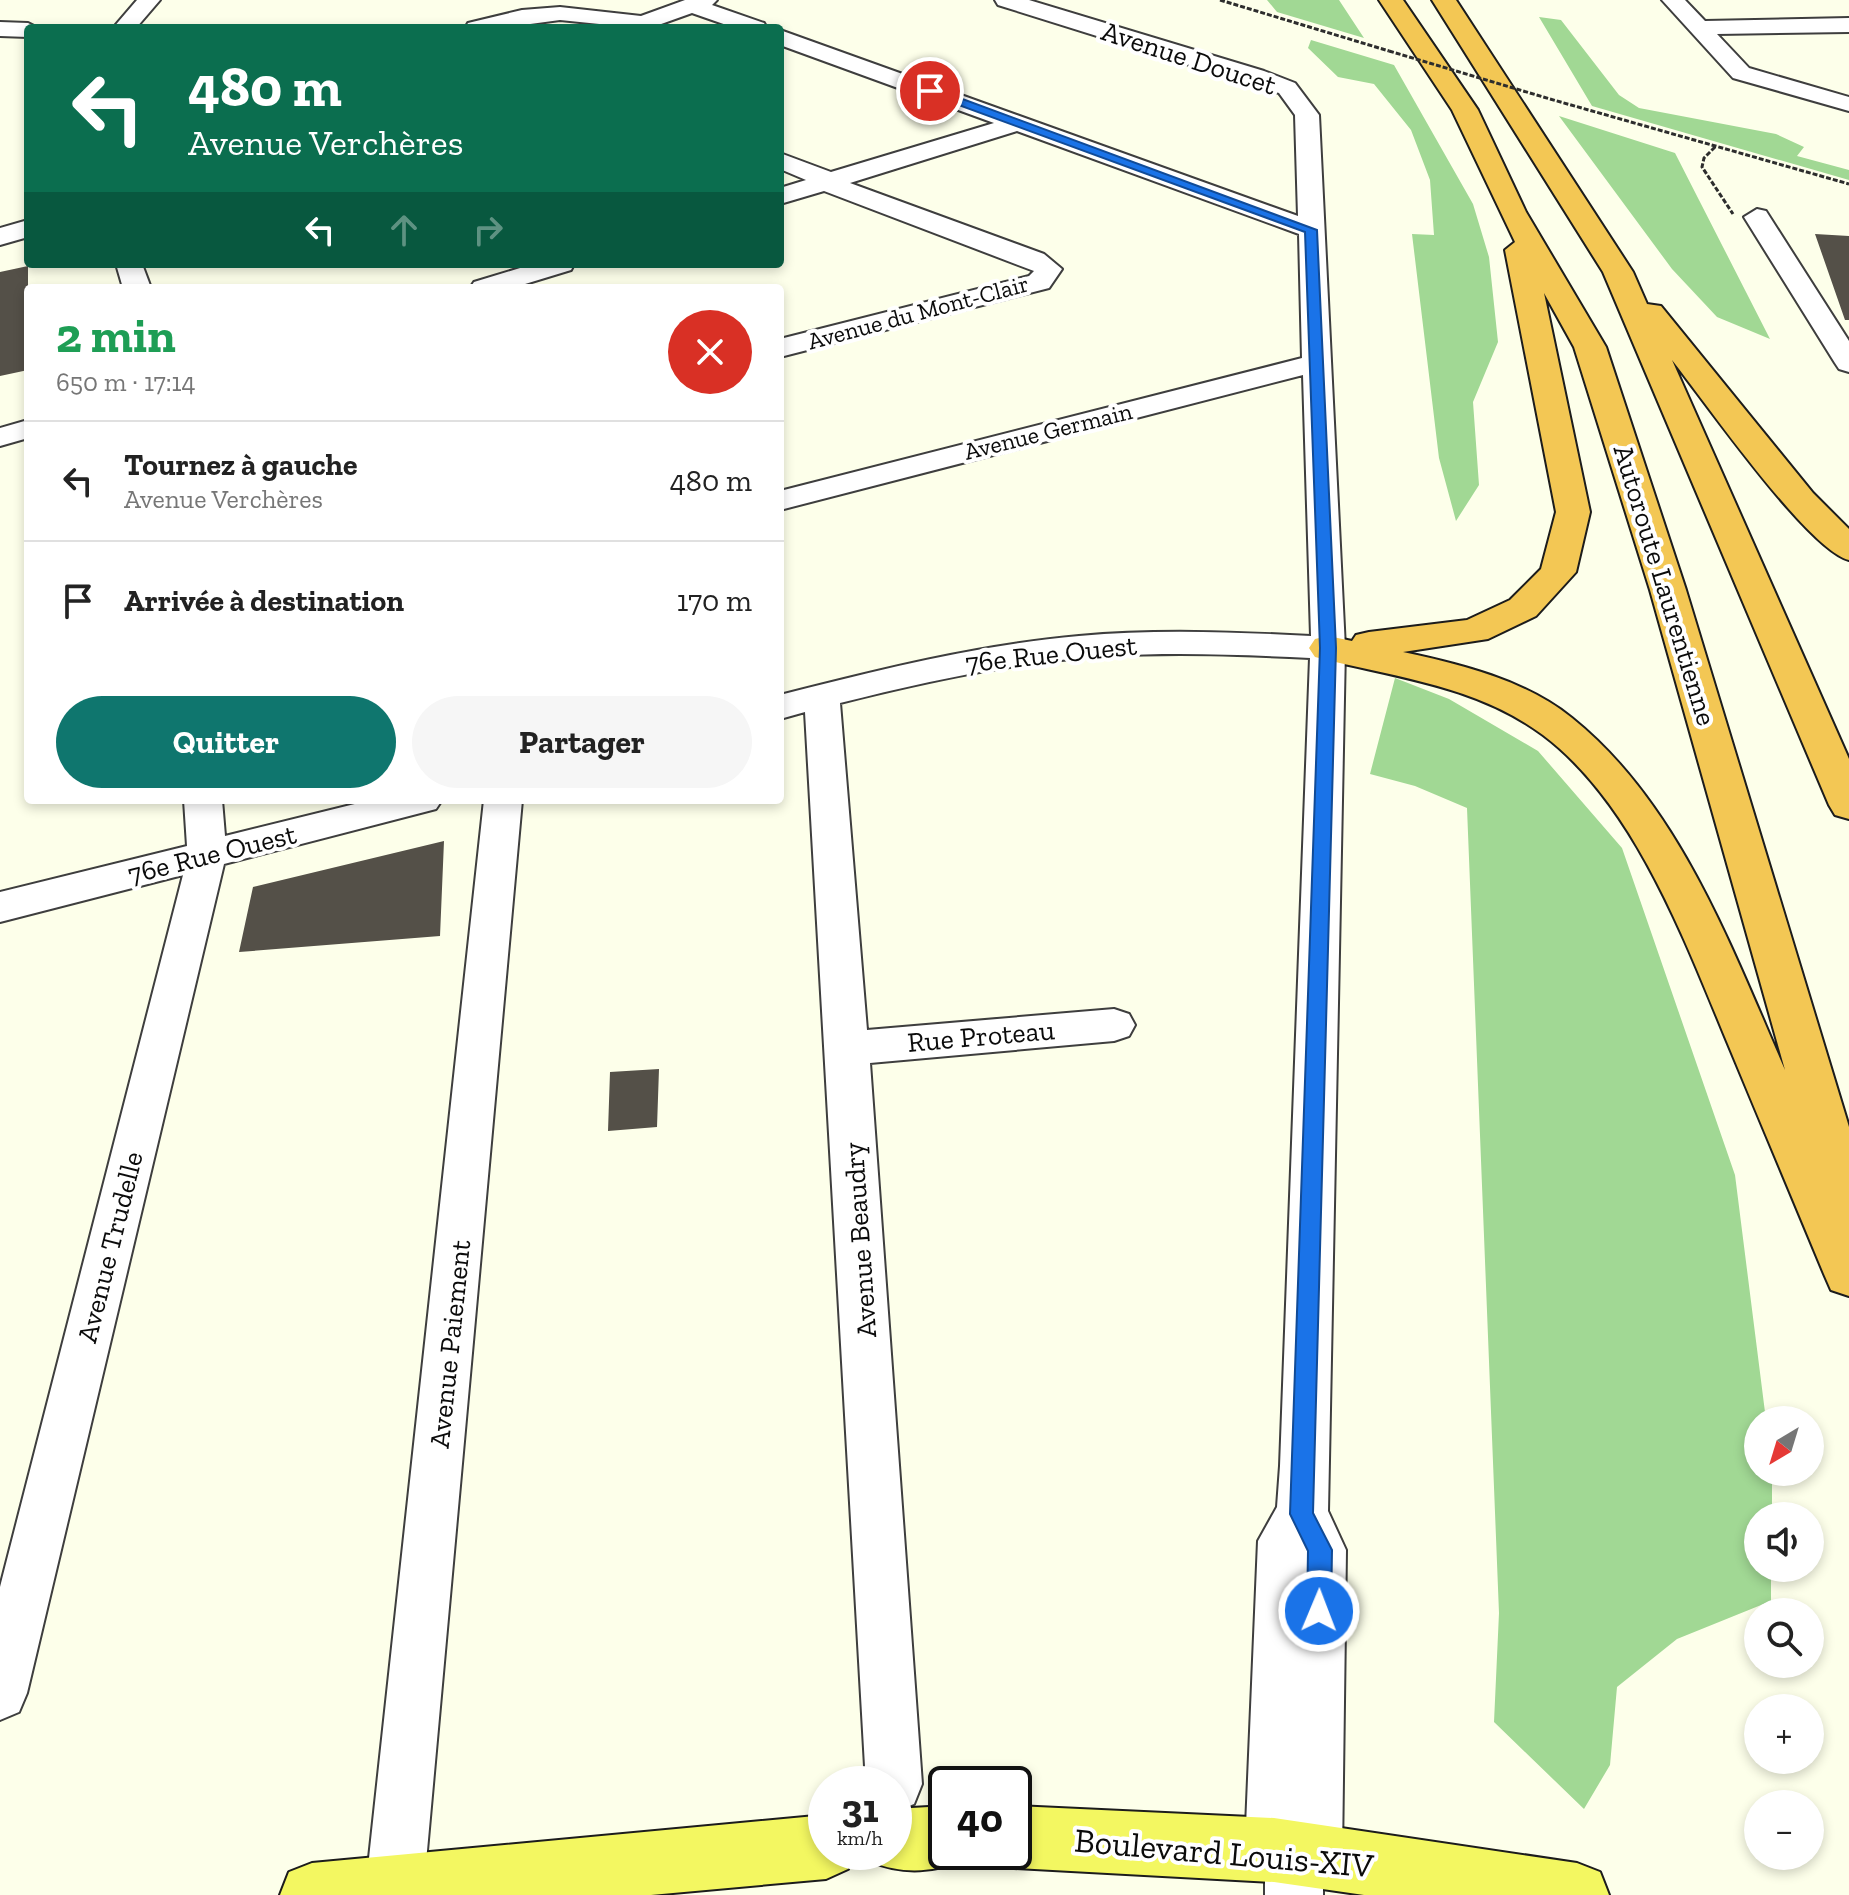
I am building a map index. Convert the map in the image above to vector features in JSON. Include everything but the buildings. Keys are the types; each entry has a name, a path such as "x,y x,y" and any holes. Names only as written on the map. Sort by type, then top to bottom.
{"highway":[{"name":"Autoroute Laurentienne","path":"1391,0 1465,110 1512,212 1590,347 1668,590 1849,1209"},
{"path":"1444,0 1618,272 1801,500 1849,549"},
{"path":"1328,648 1475,631 1523,608 1558,572 1573,512 1512,212"},
{"path":"1618,272 1849,805"},
{"path":"1328,648 1433,671 1498,692 1557,726 1613,781 1687,895 1849,1274"}],"main road":[{"name":"Boulevard Louis-XIV","path":"1032,1839 1294,1863 1577,1895"},
{"path":"312,1895 395,1891 808,1849"}],"street":[{"path":"128,24 149,0"},
{"name":"Avenue Doucet","path":"1006,0 1287,88 1307,115 1328,648 1302,1514 1320,1550 1294,1863"},
{"path":"1673,0 1741,73 1849,104"},
{"path":"639,24 700,3 747,24"},
{"path":"489,24 526,13 548,12 578,12 632,24"},
{"path":"1700,28 1849,25"},
{"path":"0,29 24,30"},
{"path":"784,38 1311,230"},
{"path":"784,195 1019,123"},
{"name":"Avenue du Mont-Clair","path":"784,162 1035,260 1049,269 1039,282 784,347"},
{"path":"1757,217 1849,363"},
{"path":"0,237 24,229"},
{"path":"497,284 548,268"},
{"name":"Avenue Germain","path":"784,500 1317,363"},
{"path":"0,437 24,430"},
{"name":"76e Rue Ouest","path":"801,702 938,667 1078,647 1193,641 1328,648"},
{"name":"Avenue Beaudry","path":"801,702 848,1048 901,1766"},
{"name":"Avenue Trudelle","path":"0,1693 207,856 203,804"},
{"name":"76e Rue Ouest","path":"0,907 408,804"},
{"name":"Avenue Paiement","path":"395,1891 503,804"},
{"name":"Rue Proteau","path":"848,1048 1114,1025"}],"path":[{"path":"1220,0 1849,184"},
{"path":"1716,147 1702,163 1720,198 1731,214 1757,217"}],"green space":[{"path":"1267,0 1339,0 1364,38 1277,12"},
{"path":"1539,17 1561,20 1619,95 1639,108 1776,134 1804,147 1797,156 1849,170 1849,180 1592,106"},
{"path":"1311,40 1394,65 1473,204 1489,257 1498,342 1473,402 1479,485 1456,521 1439,458 1412,234 1434,235 1430,180 1411,130 1374,84 1338,77 1308,48"},
{"path":"1559,116 1675,153 1770,339 1717,317 1672,269"},
{"path":"1395,678 1449,699 1538,751 1622,848 1735,1175 1764,1406 1744,1406 1744,1486 1772,1486 1772,1502 1744,1502 1744,1582 1771,1582 1771,1598 1744,1598 1744,1612 1677,1639 1617,1687 1610,1765 1584,1809 1494,1722 1499,1613 1467,808 1415,786 1370,774"}],"route":[{"path":"930,91 1311,230 1328,648 1302,1514 1320,1550 1319,1611"}]}
